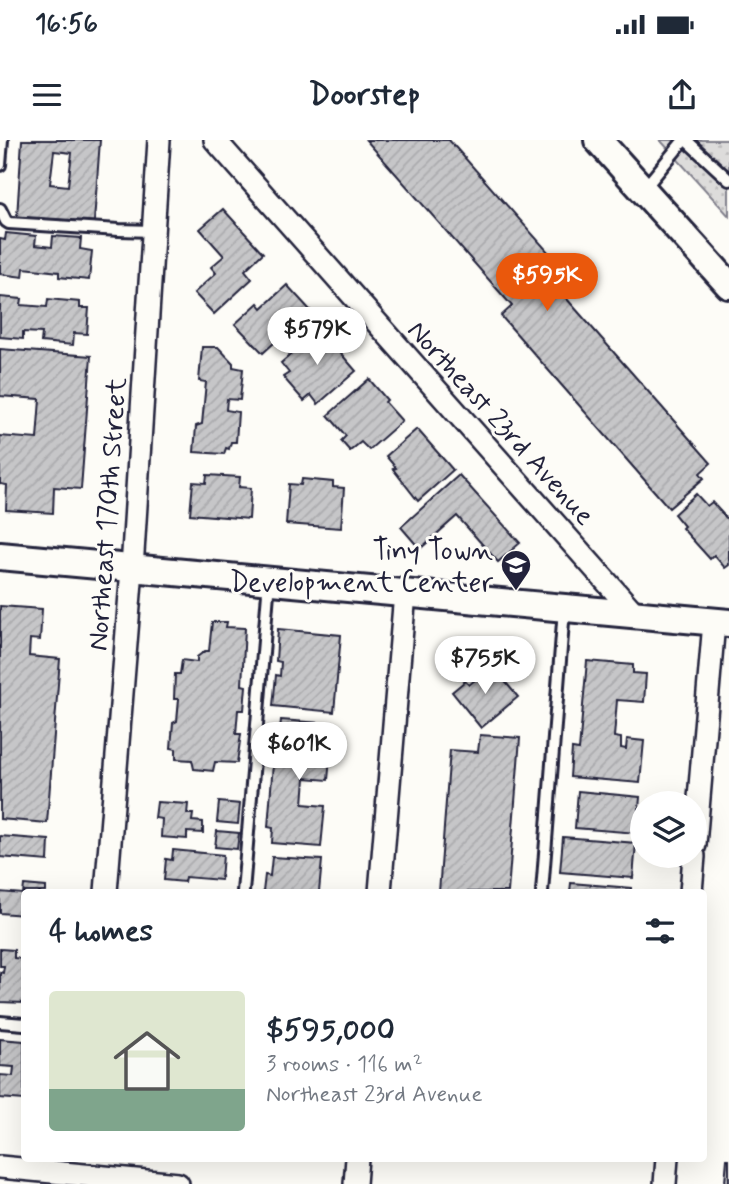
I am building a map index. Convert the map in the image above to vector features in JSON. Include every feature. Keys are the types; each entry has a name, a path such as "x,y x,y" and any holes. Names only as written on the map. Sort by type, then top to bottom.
{"street":[{"name":"Northeast 170th Street","path":"106,889 132,569 159,140"},
{"name":"Northeast 23rd Avenue","path":"215,140 636,615"},
{"path":"598,140 729,285"},
{"path":"0,556 722,623 702,791"},
{"path":"380,889 405,593"},
{"path":"691,889 693,868"},
{"path":"355,1184 357,1162"},
{"path":"665,1184 667,1162"},
{"path":"0,1167 178,1184"}],"lane":[{"path":"0,165 2,140"},
{"path":"643,190 685,140 729,180"},
{"path":"0,209 9,223 153,230"},
{"path":"243,889 269,581"},
{"path":"542,889 564,608"},
{"path":"0,1022 21,1024"}],"shaded area":[{"path":"660,140 729,140 729,216"}],"building":[{"path":"22,140 100,140 94,222 17,217","holes":["54,151 72,153 68,186 50,184"]},
{"path":"366,140 449,140 565,271 552,282 711,463 700,473 704,478 669,508 501,316 512,306"},
{"path":"223,209 263,253 245,270 252,279 214,314 194,293 216,273 211,267 224,256 200,229"},
{"path":"6,233 36,236 35,245 52,247 53,236 81,238 80,249 92,251 89,280 59,277 59,272 24,268 23,277 0,274 0,239 5,240"},
{"path":"287,285 310,310 263,353 235,324 258,303 262,308"},
{"path":"0,297 22,299 21,305 47,307 48,299 80,302 80,308 89,308 87,334 74,333 73,345 41,342 42,333 23,332 23,339 0,337"},
{"path":"324,326 339,345 336,348 356,371 318,404 311,395 304,401 283,377 289,373 281,363"},
{"path":"202,347 218,347 233,363 233,367 243,369 240,400 227,399 226,410 238,412 236,442 231,442 224,454 194,452 196,426 202,424 206,382 199,381"},
{"path":"0,349 91,356 81,489 54,487 53,513 6,510 7,485 0,484 0,436 37,439 40,399 0,396"},
{"path":"369,379 402,421 369,450 361,442 350,451 341,441 346,436 328,415"},
{"path":"417,429 453,470 418,501 386,456"},
{"path":"207,475 240,477 239,487 251,488 249,519 190,514 193,482 206,483"},
{"path":"459,475 520,543 498,562 457,516 420,549 401,527"},
{"path":"302,479 333,482 333,487 344,488 341,528 286,524 289,484 301,485"},
{"path":"696,494 707,506 712,502 729,521 729,565 725,568 714,555 710,559 682,528 684,526 674,514"},
{"path":"0,606 42,609 40,640 30,639 29,656 60,659 47,823 0,819"},
{"path":"212,622 227,622 226,627 245,628 242,685 246,686 244,710 238,710 236,734 241,734 237,763 215,762 213,771 194,769 192,760 176,759 176,749 171,748 179,699 174,699 175,674 180,674 182,660 197,662 197,657 209,651"},
{"path":"278,629 341,635 334,712 273,706 276,675 280,676 281,662 276,661"},
{"path":"587,661 633,665 633,673 646,674 644,702 617,700 614,737 621,738 621,748 626,749 627,739 644,741 640,783 570,777 572,749 579,750"},
{"path":"492,666 518,697 481,728 452,692 465,681 469,685"},
{"path":"281,720 333,724 328,780 305,778 303,804 325,806 321,847 272,843 273,828 268,827 275,738 279,738"},
{"path":"480,735 520,738 508,889 439,889 450,750 478,752"},
{"path":"578,791 630,796 630,832 575,828"},
{"path":"157,802 188,804 187,814 193,814 192,821 203,822 203,833 187,832 187,839 161,837 162,819 155,818"},
{"path":"219,802 240,804 238,824 217,822"},
{"path":"217,831 239,833 237,849 215,847"},
{"path":"0,836 49,840 48,861 0,857"},
{"path":"563,837 630,843 630,868 634,868 633,878 560,872"},
{"path":"173,850 223,855 221,880 185,877 184,882 164,880 166,859 172,860"},
{"path":"272,857 322,860 319,889 263,889 265,875 270,876"},
{"path":"571,883 631,888 631,889 570,889"},
{"path":"24,885 46,887 46,889 24,889"},
{"path":"0,892 21,894 21,915 0,913"},
{"path":"0,949 14,950 14,958 21,959 21,1003 0,1002 0,972 3,973 4,966 0,966"},
{"path":"0,1039 21,1041 21,1100 0,1098 0,1075 13,1076 14,1067 0,1066"},
{"path":"729,1159 729,1183 725,1182"}],"place":[{"name":"Tiny Town Development Center","path":"516,592"}]}
